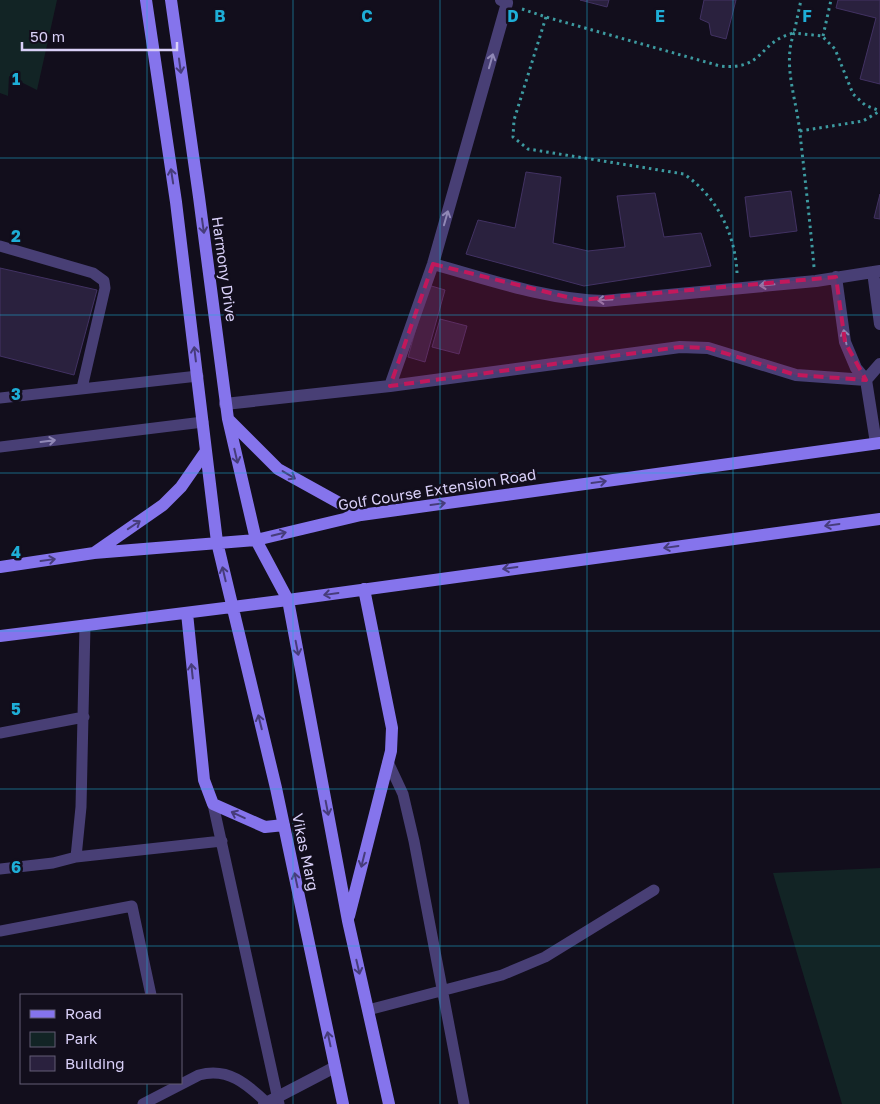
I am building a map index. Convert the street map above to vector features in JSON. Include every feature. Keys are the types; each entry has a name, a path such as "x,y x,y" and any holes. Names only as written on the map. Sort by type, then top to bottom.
{"main road":[{"path":"146,0 176,202 217,542"},
{"name":"Harmony Drive","path":"171,0 199,197 225,404 256,540 288,600 348,921 389,1104"},
{"path":"228,419 278,469 361,515"},
{"name":"Golf Course Extension Road","path":"0,567 94,553 256,540 361,515 878,443"},
{"path":"94,553 163,505 181,487 206,451"},
{"path":"0,636 288,600 880,518"},
{"name":"Vikas Marg","path":"217,542 284,825 343,1104"},
{"path":"348,921 388,762 392,728 364,589"},
{"path":"187,613 204,780 213,804 265,827 284,825"}],"street":[{"path":"390,386 433,264 504,2"},
{"path":"433,264 551,296 604,301 816,281 876,271 880,324"},
{"path":"836,278 845,342 856,368 866,380 878,443"},
{"path":"225,404 390,386 680,347 708,348 796,374 866,380"},
{"path":"866,380 880,364"},
{"path":"272,1102 335,1068"}],"lane":[{"path":"0,246 93,273 104,281 105,288 82,388"},
{"path":"0,398 198,376"},
{"path":"0,447 203,422"},
{"path":"76,857 81,807 85,625"},
{"path":"0,733 84,717"},
{"path":"388,762 403,794 414,841 464,1104"},
{"path":"213,804 222,841 272,1102"},
{"path":"0,870 53,863 76,857 222,841"},
{"path":"368,1010 502,975 545,956 654,890"},
{"path":"0,931 132,906 151,994"},
{"path":"182,1081 208,1072 230,1074 245,1082 272,1102"},
{"path":"143,1104 169,1086"}],"path":[{"path":"801,0 790,45 788,63 800,131 816,281"},
{"path":"822,36 831,0"},
{"path":"504,2 546,17 720,66 736,68 748,65 783,35 794,32 822,36 836,49 853,94 865,106 880,111 863,121 800,131"},
{"path":"546,17 514,120 513,138 528,149 684,174 702,187 726,223 736,256 738,288"}],"highlighted area":[{"path":"433,264 579,300 836,277 845,342 866,380 796,375 708,348 680,347 390,386"}],"green space":[{"path":"0,0 57,0 37,90 9,76 8,96 0,93"},
{"path":"880,868 880,1104 842,1104 773,873"}],"building":[{"path":"580,0 609,0 607,7"},
{"path":"704,0 736,0 726,39 711,35 709,23 700,19"},
{"path":"838,0 880,0 880,84 860,79 876,18 836,8"},
{"path":"526,172 561,177 553,243 588,251 625,247 617,196 655,193 664,237 701,233 711,266 584,286 466,254 478,220 515,228"},
{"path":"791,191 797,231 750,237 745,197"},
{"path":"880,194 880,219 874,218"},
{"path":"0,268 97,290 74,375 0,356"},
{"path":"428,285 445,290 425,362 408,357"},
{"path":"440,319 467,326 459,354 432,347"}]}
